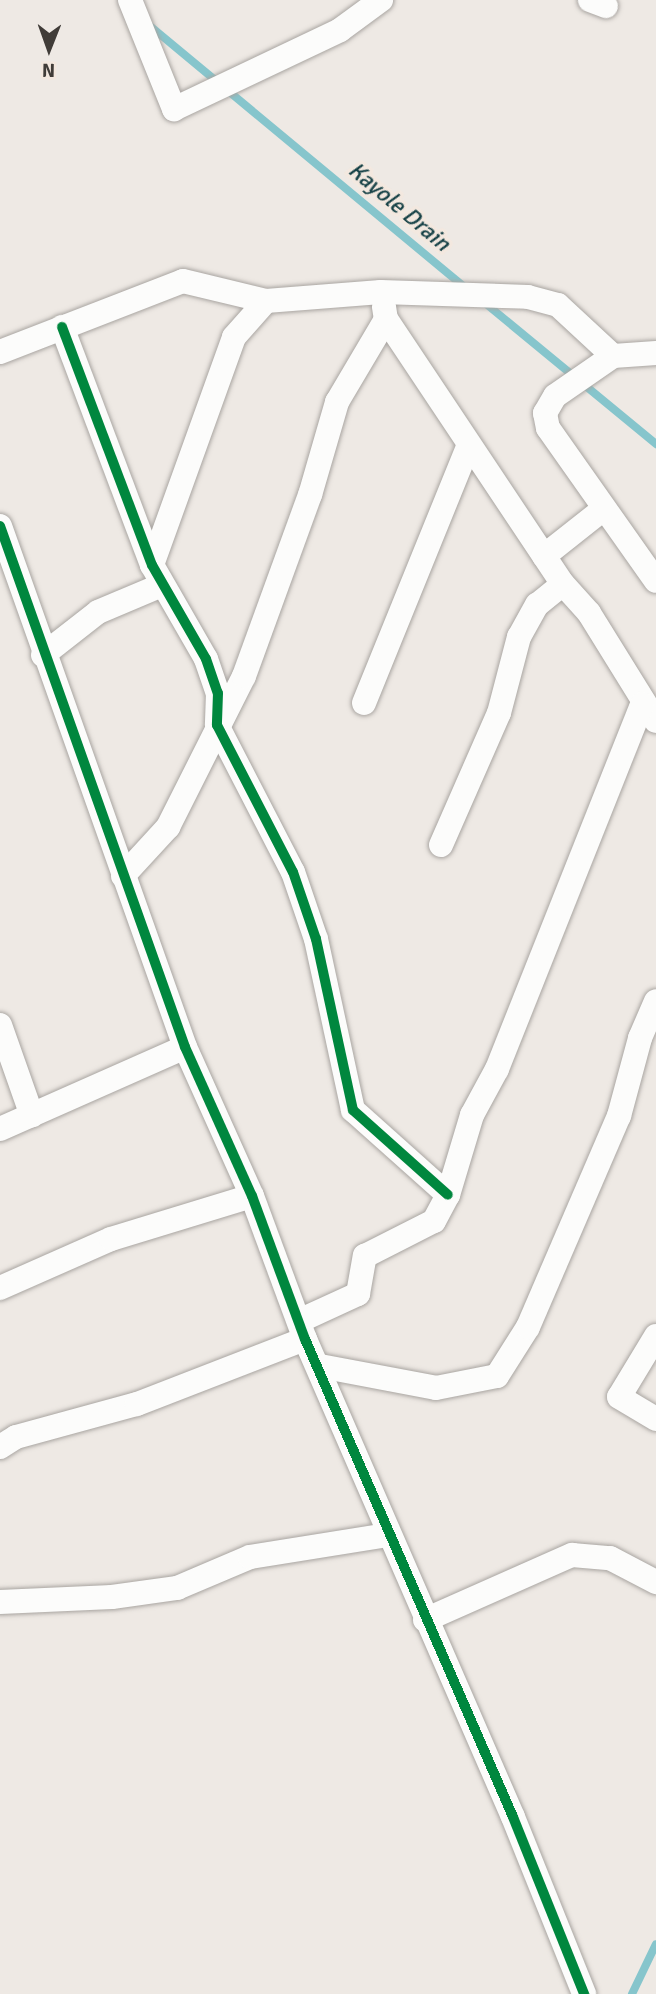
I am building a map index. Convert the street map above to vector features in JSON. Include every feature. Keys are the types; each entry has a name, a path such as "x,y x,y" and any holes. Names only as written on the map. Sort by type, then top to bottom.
{"street":[{"path":"130,0 174,109 340,30 381,0"},
{"path":"340,30 367,0"},
{"path":"0,352 183,281 266,301 381,292 528,297 558,305 613,356"},
{"path":"0,1447 16,1437 137,1405 302,1330 358,1294 365,1256 434,1221 448,1195 472,1115 497,1069 649,712 589,613 563,584 386,319 381,292"},
{"path":"43,655 98,612 157,575 234,337 266,301"},
{"path":"123,876 168,827 244,676 310,495 337,402 386,319"},
{"path":"62,327 157,575 206,659 218,693 218,725 297,883 316,940 353,1110 448,1195"},
{"path":"656,353 613,356 555,396 545,413 548,428 602,510 656,581"},
{"path":"364,703 470,444"},
{"path":"544,556 602,510"},
{"path":"0,526 43,655 184,1047 252,1196 302,1330 320,1366 387,1535 513,1817 584,1994"},
{"path":"441,845 499,713 520,637 537,605 563,584"},
{"path":"320,1366 436,1388 497,1376 528,1327 619,1116 640,1038 656,1001"},
{"path":"0,1025 32,1116"},
{"path":"0,1129 184,1047"},
{"path":"0,1288 111,1239 252,1196"},
{"path":"656,1336 619,1397 656,1419"},
{"path":"0,1602 112,1597 177,1588 250,1557 387,1535"},
{"path":"425,1620 572,1555 610,1558 656,1582"}],"waterway":[{"name":"Kayole Drain","path":"150,26 466,288"},
{"name":"Kayole Drain","path":"485,303 656,444"},
{"name":"Kayole Drain","path":"632,1994 656,1944"}],"cycle path":[{"path":"62,327 152,565 206,659 218,693 217,725 293,872 316,939 353,1110 448,1195"},
{"path":"0,526 185,1047 252,1196 305,1339 513,1817 584,1994"}]}
